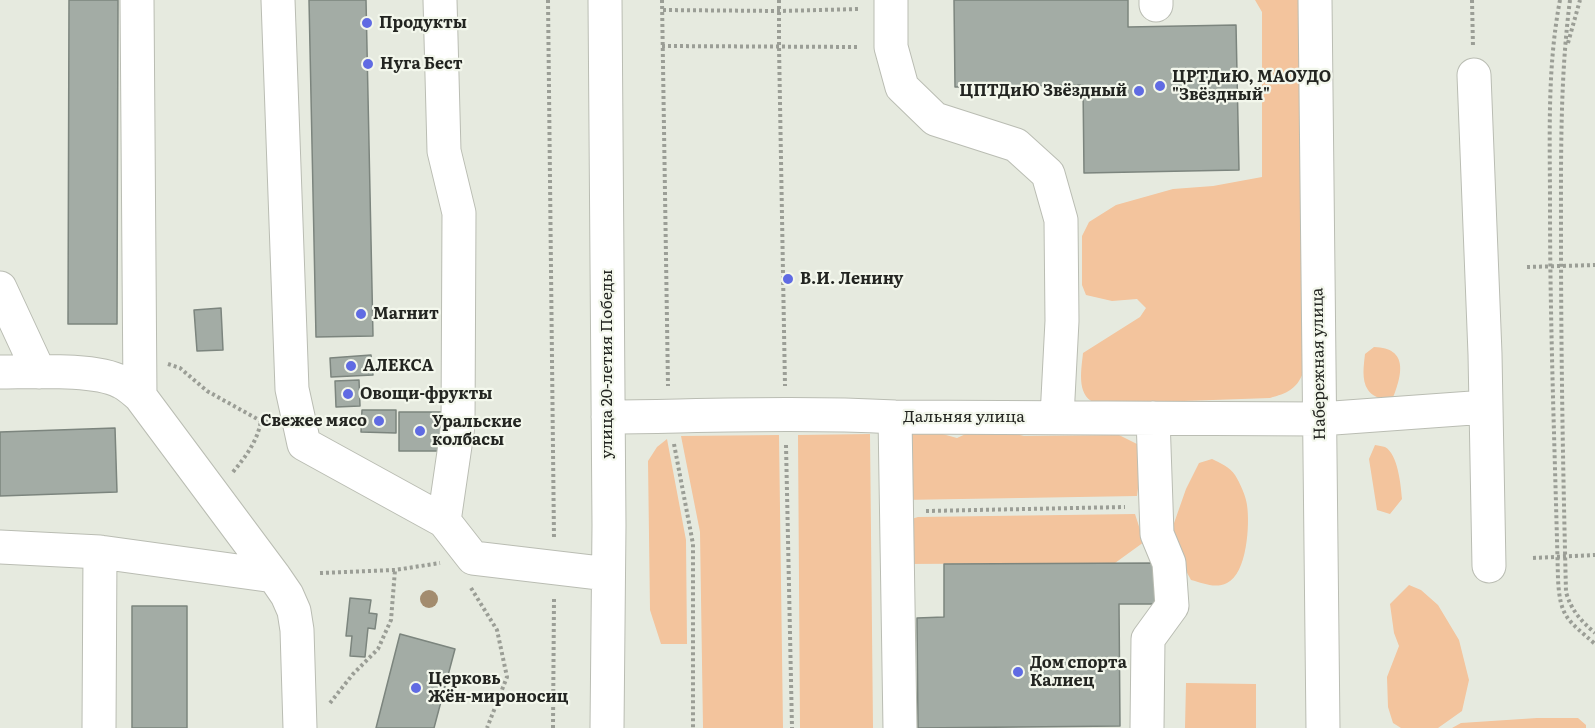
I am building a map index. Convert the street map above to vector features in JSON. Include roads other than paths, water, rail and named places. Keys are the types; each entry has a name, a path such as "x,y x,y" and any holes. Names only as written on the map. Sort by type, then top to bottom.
{"street":[{"path":"137,0 140,396"},
{"path":"278,0 292,389 304,444 444,521 464,560 608,574"},
{"path":"440,0 444,151 459,213 458,425 444,521"},
{"name":"улица 20-летия Победы","path":"605,0 608,417 607,728"},
{"name":"Набережная улица","path":"1315,0 1323,728"},
{"path":"878,4 902,87 936,119 1016,145 1048,174 1061,220 1062,321 1057,417"},
{"path":"1474,75 1486,407 1489,566"},
{"path":"0,288 39,372"},
{"path":"0,372 94,374 120,381 140,396 287,595 294,611 297,630 300,728"},
{"name":"Дальняя улица","path":"608,417 786,415 1320,419 1486,407"},
{"path":"894,417 900,728"},
{"path":"1147,728 1148,639 1172,606 1169,562 1157,534 1153,418"},
{"path":"0,547 100,552 274,576"},
{"path":"99,728 100,552"}],"place":[{"name":"Продукты","path":"367,23"},
{"name":"Нуга Бест","path":"368,64"},
{"name":"ЦРТДиЮ, МАОУДО \"Звёздный\"","path":"1160,86"},
{"name":"ЦПТДиЮ Звёздный","path":"1139,91"},
{"name":"В.И. Ленину","path":"788,279"},
{"name":"Магнит","path":"361,314"},
{"name":"АЛЕКСА","path":"351,366"},
{"name":"Овощи-фрукты","path":"348,394"},
{"name":"Свежее мясо","path":"379,421"},
{"name":"Уральские колбасы","path":"420,431"},
{"name":"Дом спорта Калиец","path":"1018,672"},
{"name":"Церковь Жён-мироносиц","path":"416,688"}]}
